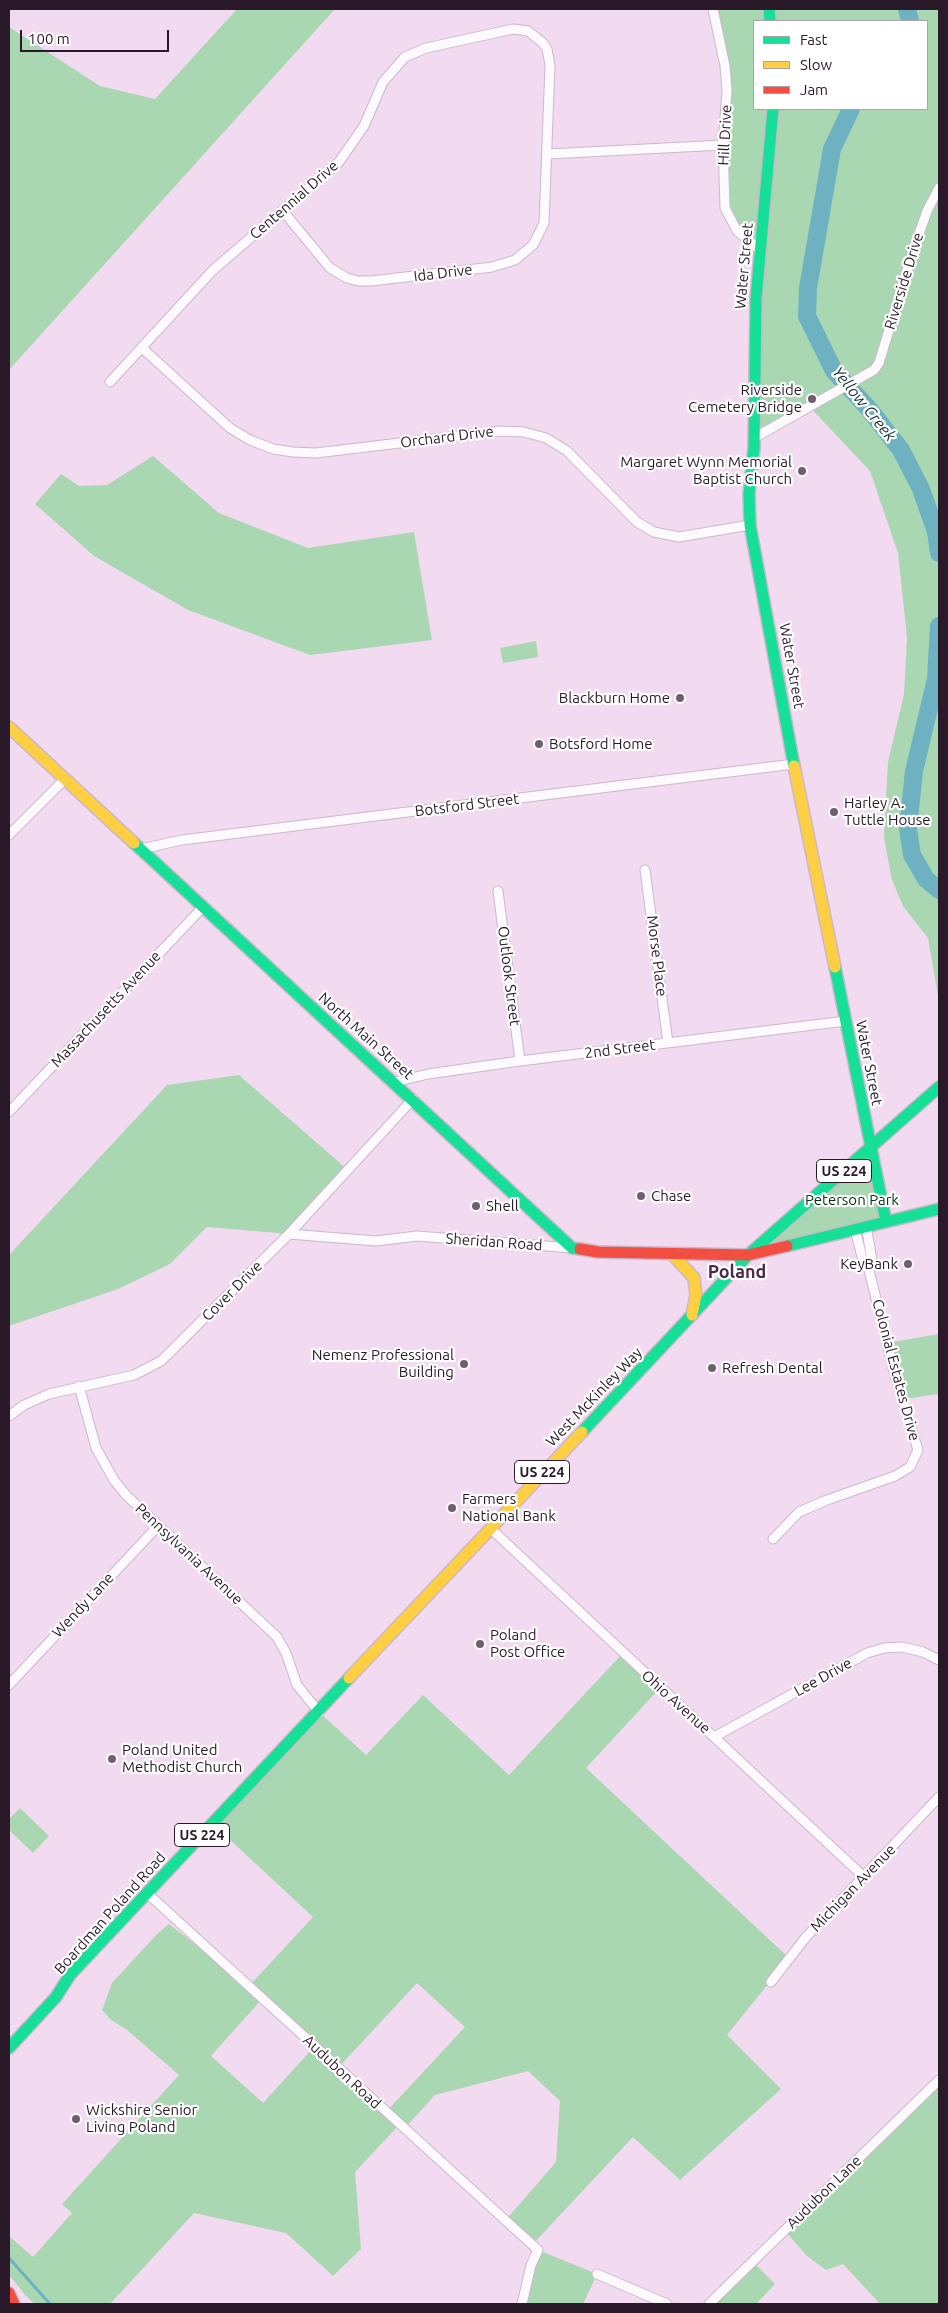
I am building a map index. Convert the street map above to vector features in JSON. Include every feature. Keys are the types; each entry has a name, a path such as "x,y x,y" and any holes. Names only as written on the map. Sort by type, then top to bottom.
{"main road":[{"name":"Water Street","path":"773,110 767,192 759,249 754,350 754,438 749,496 750,526 794,764 886,1222"},
{"name":"North Main Street","path":"9,727 395,1082 572,1248"},
{"name":"US 224","path":"748,1255 939,1086"},
{"path":"572,1248 604,1252 748,1255 939,1209"},
{"path":"672,1254 694,1278 696,1295 692,1315"},
{"name":"West McKinley Way","path":"399,1625 748,1255"},
{"name":"Boardman Poland Road","path":"10,2046 56,1997 70,1975 399,1625"},
{"path":"9,2293 14,2304"}],"street":[{"name":"Hill Drive","path":"713,9 725,74 726,102 723,145 726,211 737,231 759,249"},
{"name":"Centennial Drive","path":"110,382 214,270 326,175 346,153 364,126 383,82 405,57 426,48 505,30 520,29 536,36 547,49 550,65 548,154"},
{"path":"548,154 723,145"},
{"name":"Ida Drive","path":"283,212 330,268 347,278 358,281 500,266 525,254 541,232 545,210 548,154"},
{"name":"Riverside Drive","path":"754,438 870,374 879,363 912,251 927,211 939,188"},
{"name":"Orchard Drive","path":"142,348 230,428 250,440 272,448 293,452 316,453 500,431 524,432 546,438 567,451 638,522 654,532 679,537 750,526"},
{"name":"Botsford Street","path":"141,849 182,840 794,764"},
{"path":"9,835 64,779"},
{"name":"Morse Place","path":"646,870 668,1043"},
{"name":"Outlook Street","path":"498,891 520,1061"},
{"name":"Massachusetts Avenue","path":"9,1112 203,907"},
{"name":"2nd Street","path":"395,1082 428,1074 520,1061 846,1021"},
{"name":"Cover Drive","path":"9,1416 36,1399 79,1386 134,1375 161,1361 289,1234 413,1099"},
{"name":"Colonial Estates Drive","path":"774,1539 799,1512 902,1472 910,1467 918,1450 894,1372 868,1266 863,1261 861,1228"},
{"name":"Sheridan Road","path":"289,1234 376,1241 417,1236 572,1248"},
{"name":"Pennsylvania Avenue","path":"79,1386 89,1428 104,1466 126,1495 277,1638 286,1653 297,1685 318,1712"},
{"name":"Wendy Lane","path":"9,1685 158,1526"},
{"name":"Ohio Avenue","path":"490,1528 863,1876"},
{"name":"Lee Drive","path":"714,1737 867,1653 884,1648 902,1648 923,1652 939,1660"},
{"name":"Michigan Avenue","path":"771,1982 806,1937 939,1796"},
{"name":"Audubon Road","path":"147,1893 538,2250 531,2265 522,2304"},
{"name":"Audubon Lane","path":"709,2304 939,2080"},
{"path":"597,2274 667,2304"}],"green space":[{"path":"237,9 335,9 9,370 9,27 100,86 155,99"},
{"path":"713,9 939,9 939,1002 928,938 903,906 892,880 884,838 888,762 904,694 907,637 898,553 870,471 808,405 754,438 759,249 727,215 727,102"},
{"path":"153,456 219,513 308,548 414,532 432,640 310,655 188,610 94,556 35,504 61,474 79,486 107,485"},
{"path":"536,641 538,657 503,663 500,648"},
{"path":"239,1075 348,1170 289,1234 207,1227 170,1264 118,1289 9,1326 9,1255 167,1085"},
{"name":"Peterson Park","path":"871,1147 886,1222 748,1255"},
{"path":"939,1334 939,1394 903,1399 887,1343"},
{"path":"623,1653 660,1688 586,1768 789,1958 727,2035 781,2089 680,2180 633,2137 532,2245 505,2221 556,2162 560,2101 528,2071 435,2095 404,2129 399,2125 355,2172 361,2249 333,2276 286,2233 194,2213 110,2304 35,2304 26,2296 9,2275 9,2236 33,2257 72,2213 62,2204 179,2075 127,2030 110,2019 102,2010 112,1983 157,1934 169,1924 249,1986 313,1917 213,1824 319,1712 366,1755 423,1695 509,1775","holes":["417,1983 465,2027 386,2112 338,2068","262,1999 314,2047 263,2103 211,2056"]},
{"path":"20,1808 49,1836 33,1853 9,1830 9,1819"},
{"path":"939,2080 939,2304 880,2304 843,2264 826,2270 807,2256 785,2231"},
{"path":"538,2250 597,2274 583,2304 522,2304"},
{"path":"753,2262 775,2284 756,2304 709,2304"}],"waterway":[{"name":"Yellow Creek","path":"907,9 910,20"},
{"name":"Yellow Creek","path":"851,110 832,149 808,288 807,316 834,371 869,409 901,450 921,489 936,532 939,553"},
{"name":"Yellow Creek","path":"939,626 936,679 914,771 908,829 912,855 926,879 939,890"},
{"path":"9,2258 50,2304"}],"traffic: fast":[{"path":"769,9 770,20"},
{"path":"773,110 756,299 754,448 749,494 750,525 794,766"},
{"path":"134,843 572,1248 580,1249"},
{"path":"835,967 886,1222"},
{"path":"582,1432 748,1255 939,1087"},
{"path":"787,1246 939,1209"},
{"path":"9,2048 56,1997 70,1975 349,1678"}],"traffic: slow":[{"path":"9,727 134,843"},
{"path":"794,766 835,967"},
{"path":"672,1254 694,1278 696,1295 692,1315"},
{"path":"349,1678 582,1432"}],"traffic: jam":[{"path":"580,1249 598,1252 748,1255 787,1246"},
{"path":"9,2293 14,2304"}],"place":[{"name":"Riverside Cemetery Bridge","path":"812,399"},
{"name":"Margaret Wynn Memorial Baptist Church","path":"802,471"},
{"name":"Blackburn Home","path":"680,698"},
{"name":"Botsford Home","path":"539,744"},
{"name":"Harley A. Tuttle House","path":"834,812"},
{"name":"Chase","path":"641,1196"},
{"name":"Shell","path":"476,1206"},
{"name":"KeyBank","path":"908,1264"},
{"name":"Nemenz Professional Building","path":"464,1364"},
{"name":"Refresh Dental","path":"712,1368"},
{"name":"Farmers National Bank","path":"452,1508"},
{"name":"Poland Post Office","path":"480,1644"},
{"name":"Poland United Methodist Church","path":"112,1759"},
{"name":"Wickshire Senior Living Poland","path":"76,2119"}],"district":[{"name":"Poland","path":"737,1272"}]}
